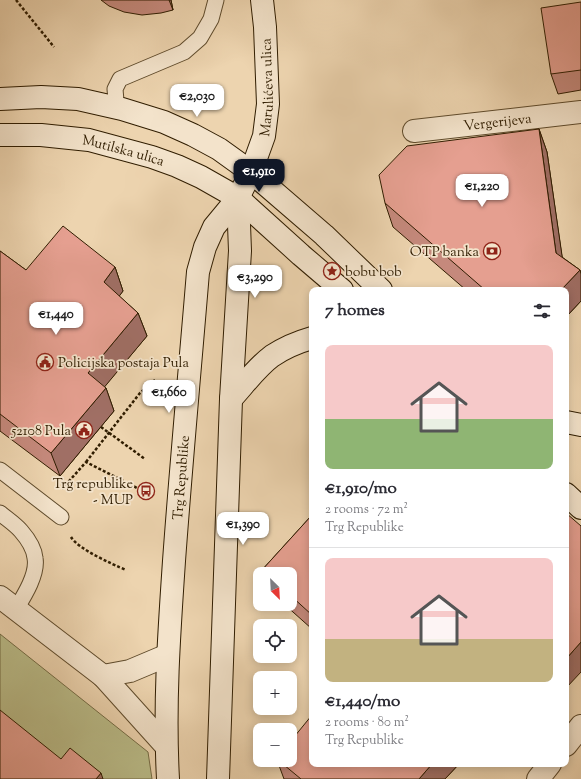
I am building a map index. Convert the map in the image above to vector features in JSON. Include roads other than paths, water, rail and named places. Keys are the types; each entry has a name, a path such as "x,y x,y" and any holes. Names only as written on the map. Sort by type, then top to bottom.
{"main road":[{"name":"Marulićeva ulica","path":"251,172 264,136 268,104 265,27 262,0"},
{"path":"0,99 42,97 78,100 122,109 164,122 193,135 219,149 251,172 324,235 379,287"},
{"name":"Vergerijeva","path":"414,131 581,112"},
{"name":"Mutilska ulica","path":"0,135 41,134 89,140 130,150 177,166 201,177 238,198"},
{"name":"Trg Republike","path":"168,779 166,746 168,655 182,459 198,272 205,246 214,227 238,198 251,172"},
{"path":"238,198 338,287"},
{"name":"Trg Republike","path":"218,779 231,399 240,251 238,198"},
{"path":"231,399 258,369 273,356 309,339"},
{"path":"569,423 581,425"},
{"path":"569,497 581,508"},
{"path":"8,603 103,676 166,746"},
{"path":"103,676 130,671 168,655"},
{"path":"569,741 581,726"},
{"path":"538,779 548,767"}],"lane":[{"path":"122,109 116,101 115,89 120,79 184,52 200,38 211,19 216,0"},
{"path":"0,470 61,517"},
{"path":"0,513 20,530 30,543 35,558 34,569 29,586 8,603"}],"place":[{"name":"OTP banka","path":"492,251"},
{"name":"bobu bob","path":"332,271"},
{"name":"Policijska postaja Pula","path":"45,362"},
{"name":"52108 Pula","path":"84,430"},
{"name":"Trg republike - MUP","path":"146,491"}]}
